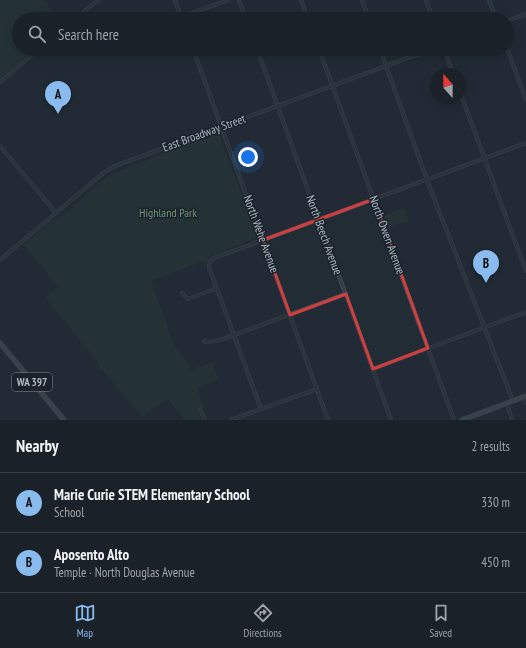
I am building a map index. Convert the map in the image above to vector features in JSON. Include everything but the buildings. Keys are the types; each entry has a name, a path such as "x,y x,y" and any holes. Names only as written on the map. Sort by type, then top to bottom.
{"main road":[{"name":"WA 397","path":"0,343 64,420"},
{"path":"462,420 525,397"}],"street":[{"path":"83,12 98,0"},
{"path":"175,0 180,12"},
{"path":"197,12 228,0"},
{"path":"240,0 244,12"},
{"path":"301,0 305,12"},
{"path":"362,0 366,12"},
{"path":"426,0 430,12"},
{"path":"489,0 493,12"},
{"path":"514,18 526,14"},
{"path":"0,82 31,56"},
{"name":"North Wehe Avenue","path":"196,56 328,420"},
{"name":"North Beech Avenue","path":"260,56 391,420"},
{"name":"North Owen Avenue","path":"321,56 454,420"},
{"path":"382,56 427,180 513,401"},
{"name":"East Broadway Street","path":"0,260 102,174 115,166 413,56"},
{"path":"447,56 451,68"},
{"path":"510,56 526,100"},
{"path":"465,104 526,271"},
{"path":"261,409 210,268 210,261 214,258 526,143"},
{"path":"0,146 56,213"},
{"path":"182,293 188,299 217,288"},
{"path":"204,340 209,342 234,336 346,294"},
{"path":"373,369 526,312"},
{"path":"231,420 317,389"},
{"path":"525,397 526,403"},
{"path":"507,404 512,420"},
{"path":"200,410 205,420"}],"highlighted area":[{"path":"374,199 428,348 373,369 346,294 290,315 263,240"}],"green space":[{"path":"0,0 43,0 53,12 12,12 12,56 27,56 0,78"},
{"name":"Highland Park","path":"216,134 219,135 256,235 255,238 209,257 206,262 201,262 151,281 175,348 189,364 191,370 212,362 218,379 197,388 204,408 197,410 201,420 185,420 168,399 160,403 143,417 97,364 98,362 45,297 58,286 24,245 53,220 57,220 109,175"},
{"path":"404,208 409,221 388,228 384,216"}],"place":[{"name":"Marie Curie STEM Elementary School","path":"58,114"},
{"name":"Aposento Alto","path":"486,283"}]}
